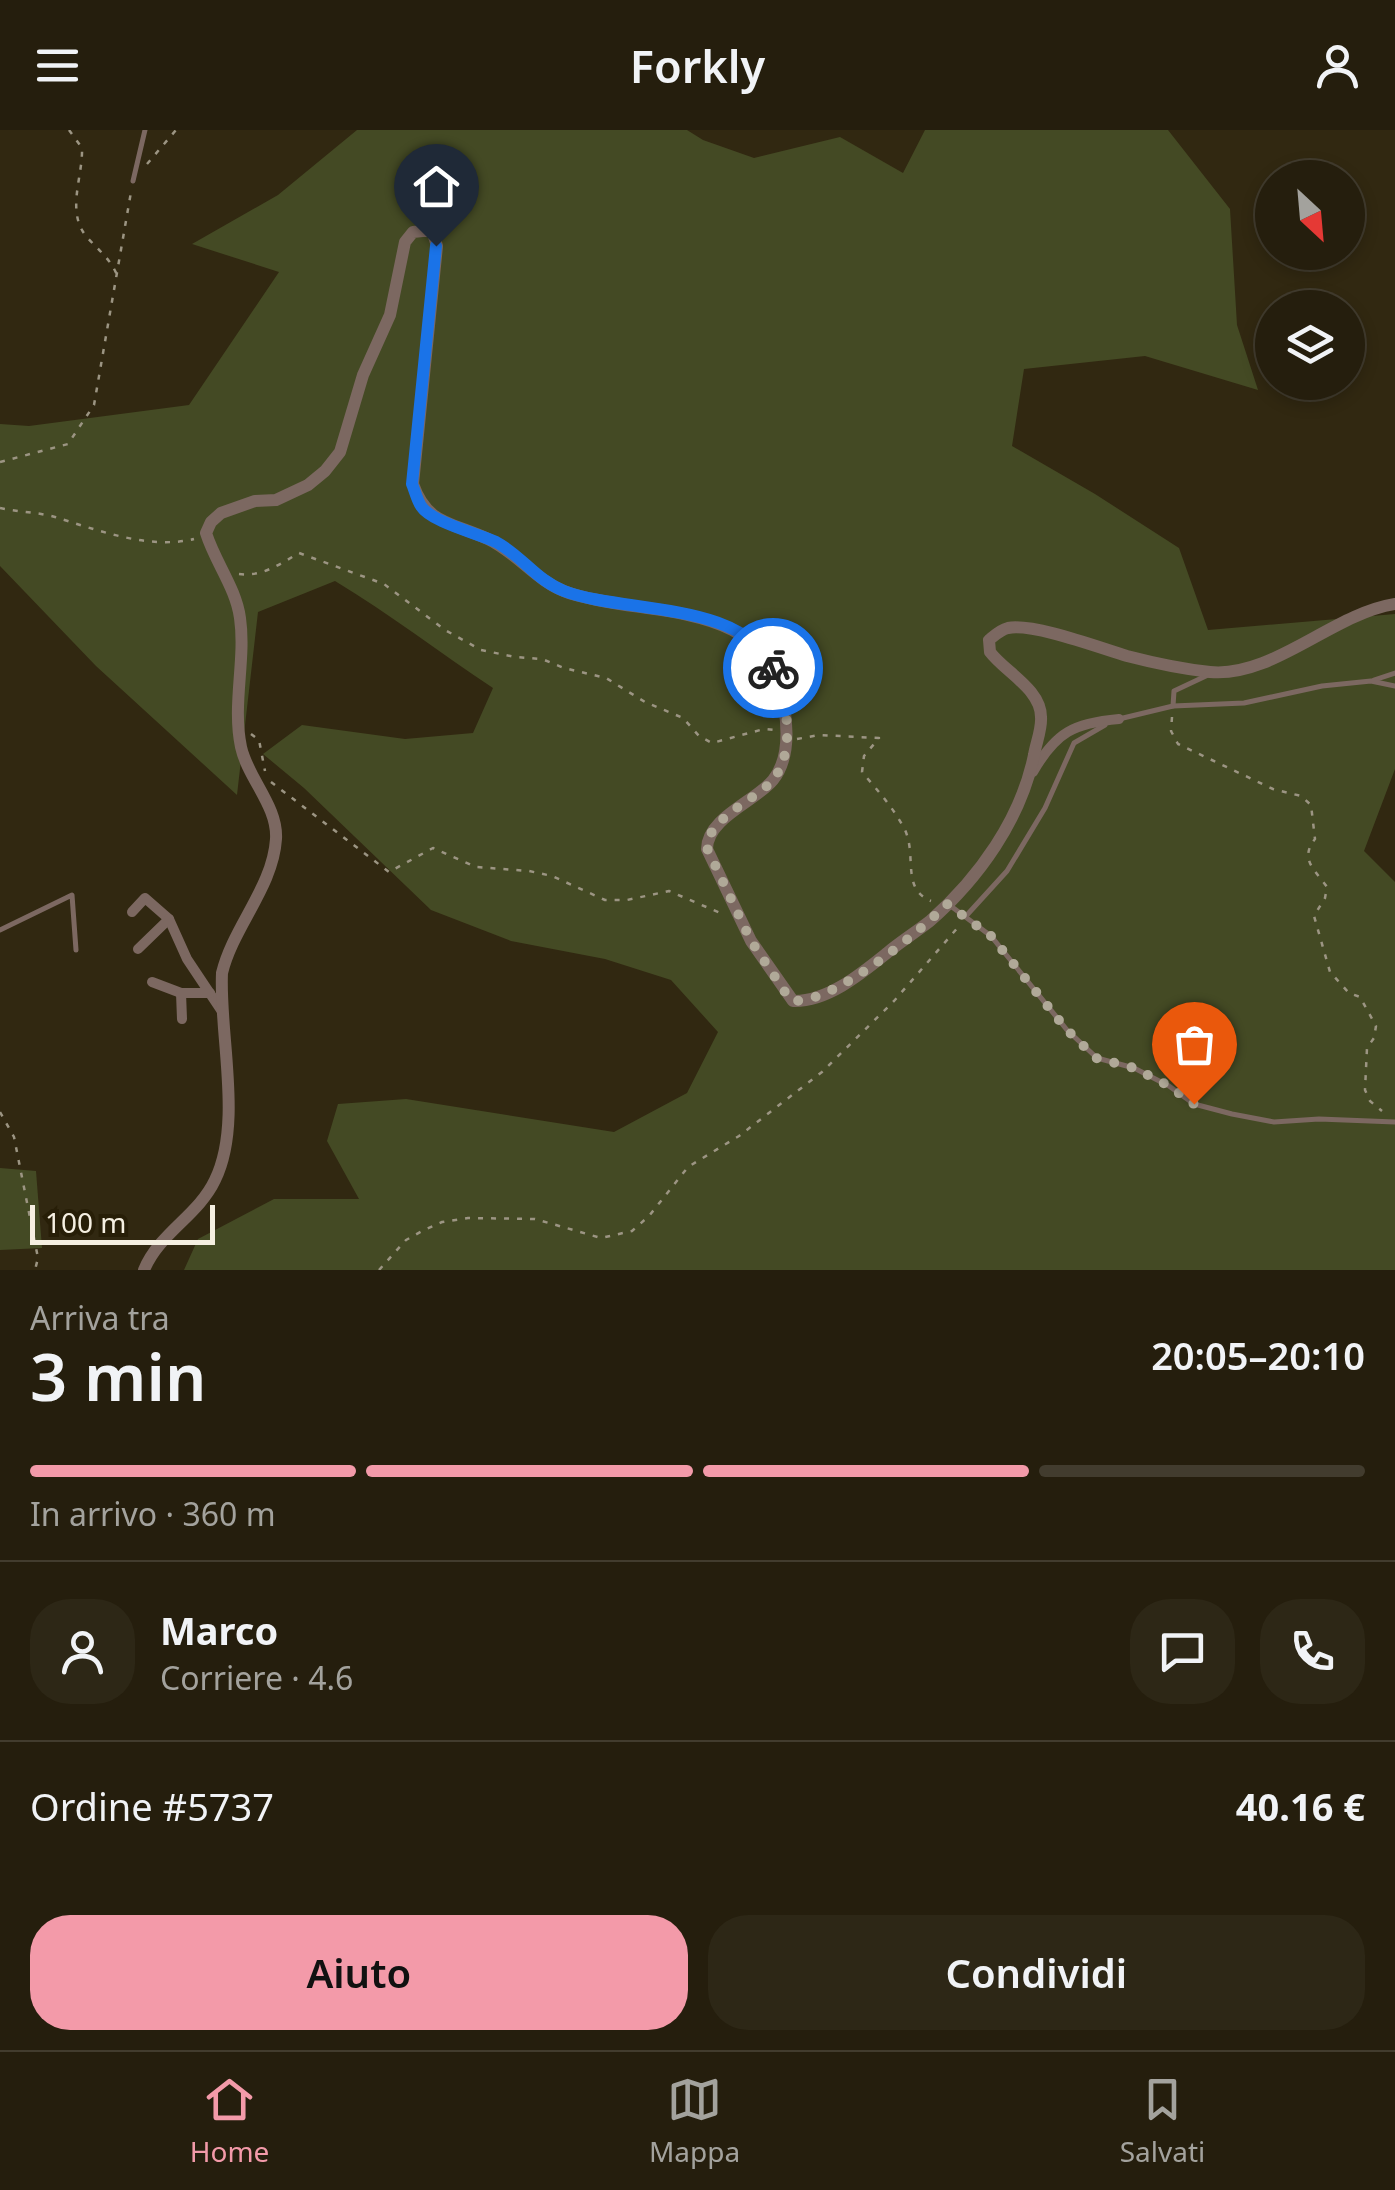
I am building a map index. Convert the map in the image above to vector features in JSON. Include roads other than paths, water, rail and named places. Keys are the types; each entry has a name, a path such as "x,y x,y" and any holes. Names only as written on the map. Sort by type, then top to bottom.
{"street":[{"path":"144,1270 159,1243 203,1200 216,1178 225,1149 227,1076 222,972 227,950 270,868 276,842 276,824 250,772 240,733 241,627 235,597 207,537 211,522 221,513 254,501 276,500 308,485 340,452 363,375 390,315 406,242 413,232 432,230 436,246 412,484 422,508 501,545 538,578 569,593 710,620 755,643 768,657 780,683 786,735 783,762 772,780 707,839 716,872 747,933 793,1001 808,1001 866,970 945,905 977,874 1005,830 1044,752 1061,735 1085,722 1120,719"},
{"path":"1029,779 1042,716 1026,687 990,652 989,640 1006,628 1040,632 1133,657 1234,672 1354,616 1395,604"},
{"path":"132,912 145,898 169,918 187,959 222,1010"},
{"path":"138,949 169,918"},
{"path":"152,982 181,993 210,992"},
{"path":"181,993 182,1019"}],"lane":[{"path":"134,181 145,130"},
{"path":"1173,706 1174,691 1215,672"},
{"path":"966,916 1008,871 1045,808 1074,743 1093,729 1173,706 1244,703 1322,686 1371,681 1395,673"},
{"path":"1371,681 1395,686"},
{"path":"0,930 72,895 76,950"},
{"path":"945,905 991,936 1067,1030 1096,1058 1134,1068 1194,1104 1232,1114 1274,1122 1395,1122"}]}
